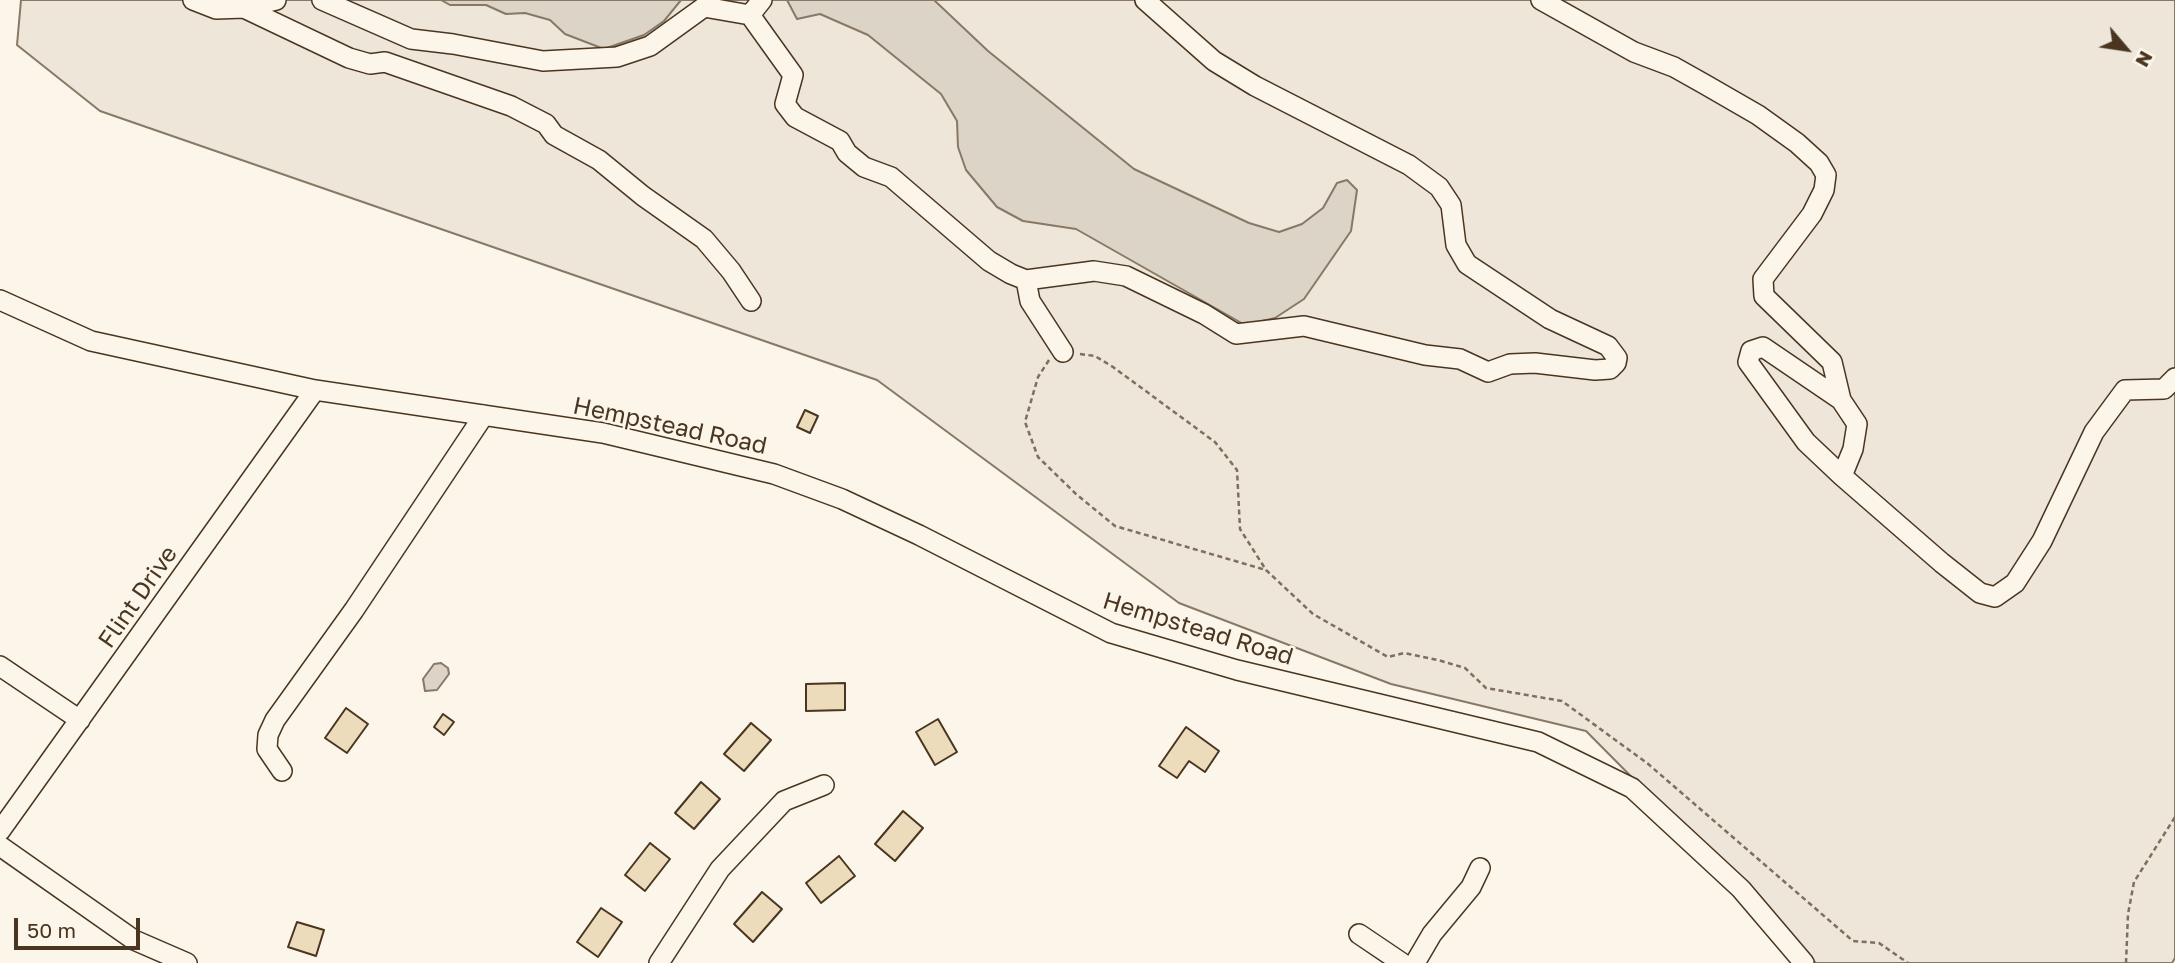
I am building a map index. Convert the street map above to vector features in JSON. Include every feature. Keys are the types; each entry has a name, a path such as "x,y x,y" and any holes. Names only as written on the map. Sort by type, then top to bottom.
{"street":[{"path":"193,0 216,9 244,8 276,0"},
{"path":"322,0 411,39 543,61 617,57 650,46 704,8 756,7 793,75 785,104 795,117 840,141 847,153 864,167 891,177 989,261 1026,280 1094,271 1126,276 1204,314 1237,334 1304,326 1425,355 1460,359 1488,372 1510,364 1535,363 1602,370 1609,369 1616,363 1617,358 1608,346 1550,319 1468,264 1456,245 1451,205 1439,187 1409,165 1255,86 1214,61 1145,0"},
{"path":"1541,0 1634,52 1674,67 1758,115 1797,143 1819,163 1826,175 1824,190 1812,214 1772,263 1763,279 1764,296 1832,362 1841,400 1857,424 1853,449 1842,476"},
{"path":"244,8 349,58 370,64 385,62 512,106 546,124 554,135 599,160 643,196 705,239 732,271 751,301"},
{"path":"1026,280 1030,301 1063,352"},
{"name":"Hempstead Road","path":"0,300 91,341 315,390 603,433 774,474 842,499 908,530 1111,633 1237,670 1538,742 1632,788 1741,889 1804,963"},
{"path":"1841,400 1763,347 1751,351 1748,362 1755,374 1806,442 1980,593 1994,597 2015,583 2042,541 2094,432 2124,390 2164,388 2175,378"},
{"name":"Flint Drive","path":"0,831 315,390"},
{"path":"282,771 267,749 268,735 275,720 354,610 484,415"},
{"path":"0,666 80,720"},
{"path":"659,963 720,869 784,801 824,786"},
{"path":"0,846 134,940 187,963"},
{"path":"1415,963 1432,934 1471,887 1480,868"},
{"path":"1359,934 1402,963"}],"path":[{"path":"1266,570 1115,526 1076,494 1038,457 1025,422 1025,412 1038,377 1051,357 1063,352 1096,355 1215,442 1237,470 1240,529 1266,570 1313,614 1388,657 1404,653 1438,660 1465,668 1486,688 1562,701 1647,763 1853,942 1879,943 1908,963"},
{"path":"2126,963 2128,914 2134,882 2175,817"}],"shaded area":[{"path":"21,0 2175,0 2175,958 2172,963 1816,963 1586,731 1391,684 1179,603 877,380 100,111 17,45"},
{"path":"441,0 681,0 664,21 644,35 604,49 565,34 550,20 525,13 506,14 486,5 450,5"},
{"path":"787,0 934,0 988,51 1134,169 1249,223 1279,232 1302,224 1323,208 1337,183 1347,180 1357,190 1351,231 1304,299 1275,318 1245,325 1076,229 1023,221 997,207 966,170 958,147 957,121 941,94 868,35 820,14 797,19"},
{"path":"441,663 448,668 449,674 437,690 425,691 423,679 434,664"}],"building":[{"path":"805,410 818,416 810,433 797,427"},
{"path":"845,683 845,710 806,711 806,684"},
{"path":"346,708 368,724 347,753 325,738"},
{"path":"443,714 454,722 444,735 434,727"},
{"path":"938,719 957,752 935,765 916,732"},
{"path":"751,723 771,740 744,771 724,754"},
{"path":"1186,727 1219,751 1205,772 1189,761 1177,778 1159,766"},
{"path":"701,782 720,799 694,829 675,813"},
{"path":"903,811 923,828 895,861 875,844"},
{"path":"650,843 670,859 645,891 625,875"},
{"path":"839,856 855,876 821,903 806,883"},
{"path":"762,892 782,909 753,942 734,924"},
{"path":"601,908 622,922 598,957 577,942"},
{"path":"297,922 324,930 316,956 288,947"}]}
